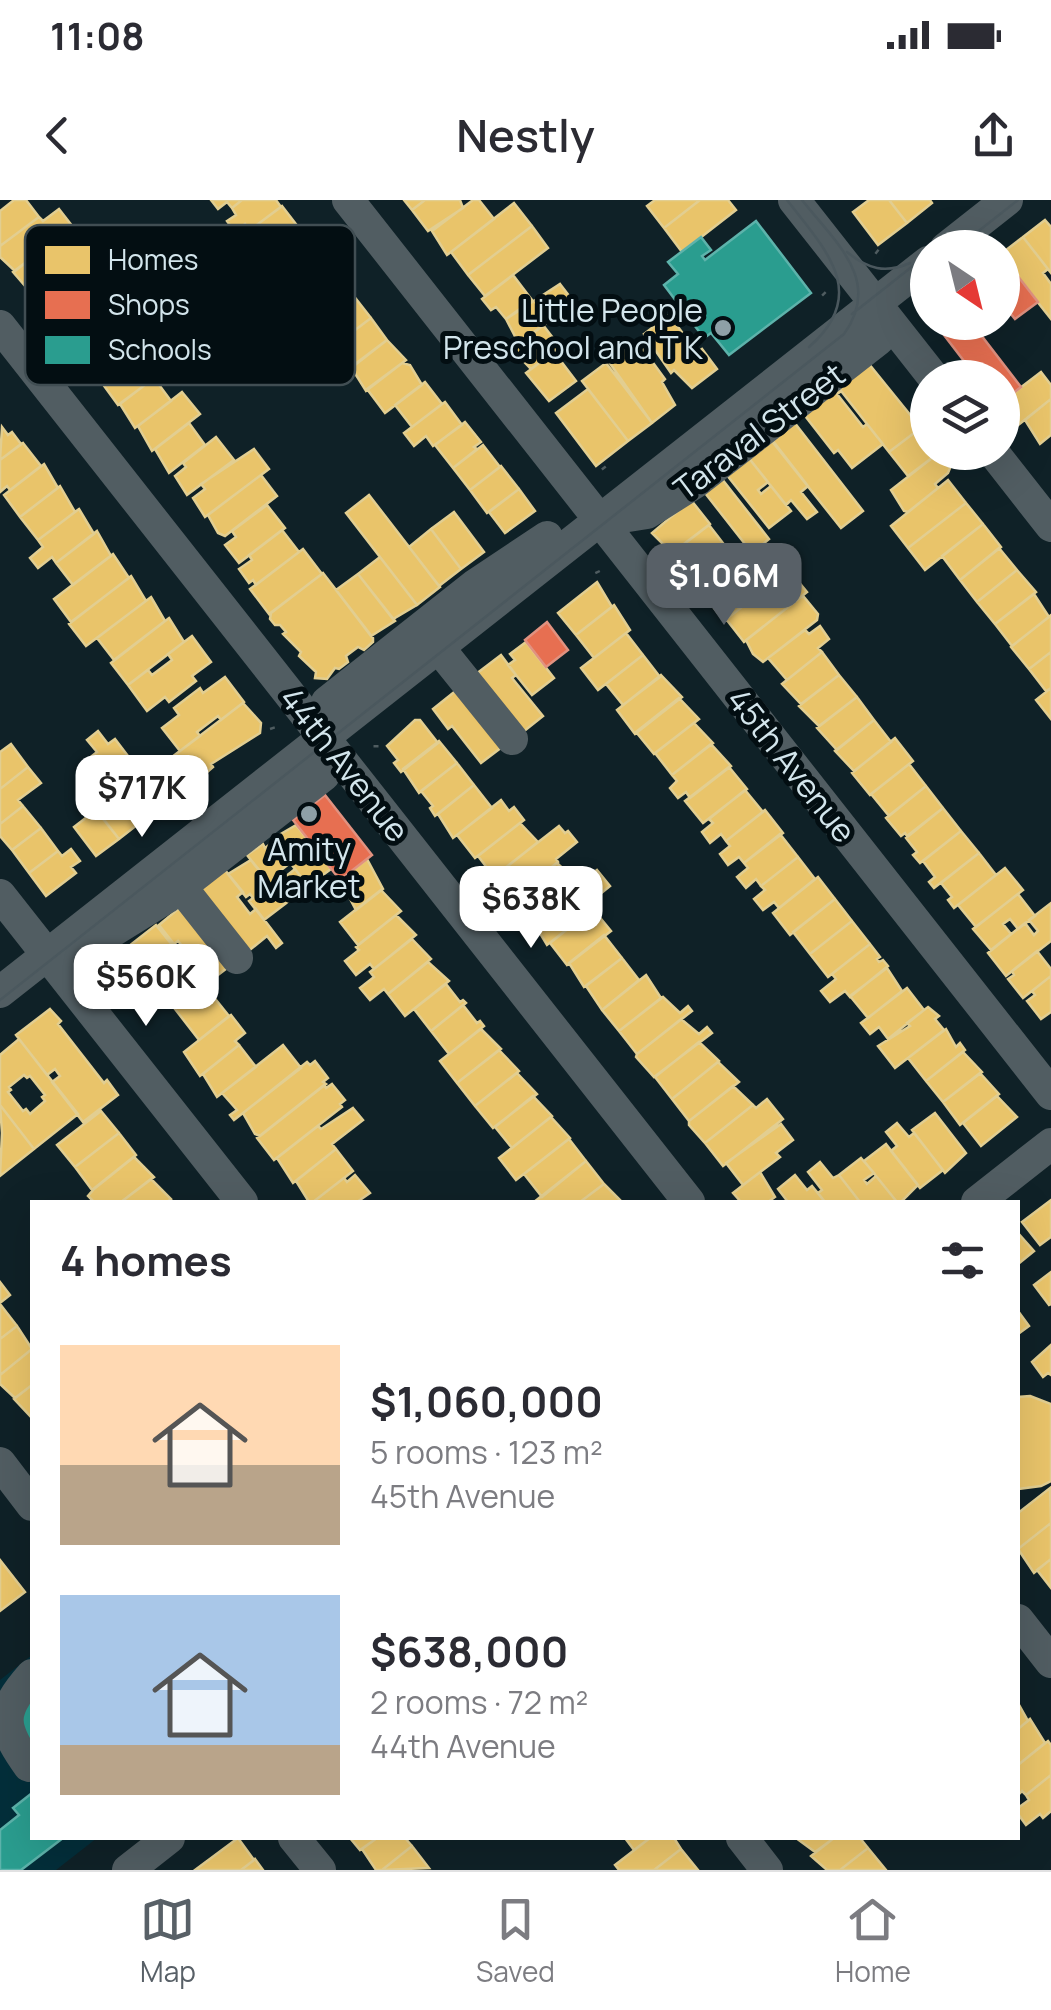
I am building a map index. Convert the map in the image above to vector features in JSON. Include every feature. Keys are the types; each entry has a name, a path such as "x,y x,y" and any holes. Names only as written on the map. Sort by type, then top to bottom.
{"street":[{"name":"45th Avenue","path":"348,200 1051,1094"},
{"path":"794,200 920,360"},
{"path":"969,230 1007,200"},
{"name":"Taraval Street","path":"0,992 910,277"},
{"name":"44th Avenue","path":"0,326 25,358"},
{"name":"44th Avenue","path":"47,385 688,1200"},
{"path":"1007,470 1051,526"},
{"name":"Taraval Street","path":"0,968 19,955 76,954 182,886 324,775 326,702 475,585 557,530 600,520"},
{"path":"438,647 512,739"},
{"path":"182,886 238,958"},
{"path":"0,895 240,1200"},
{"path":"980,1200 1051,1144"},
{"path":"0,1464 30,1502"},
{"path":"1020,1623 1051,1662"},
{"path":"30,1677 13,1690 1,1713 4,1732 30,1766"},
{"path":"128,1870 166,1840"},
{"path":"296,1840 320,1870"},
{"path":"744,1840 767,1870"}],"shaded area":[{"path":"30,1657 30,1840 94,1840 56,1870 0,1870 0,1680"}],"building: Homes":[{"path":"14,200 26,200 39,217 0,246 0,211"},
{"path":"211,200 242,200 232,208 227,202 218,209"},
{"path":"242,200 276,200 281,207 257,225 230,225 227,221 236,215 232,208"},
{"path":"404,200 425,200 412,210"},
{"path":"425,200 460,200 463,208 428,231 412,210"},
{"path":"473,200 479,200 494,219 447,255 432,231"},
{"path":"655,200 700,200 664,228 647,206"},
{"path":"700,200 728,200 736,210 682,252 664,228"},
{"path":"869,200 889,200 907,223 878,245 853,212"},
{"path":"889,200 930,200 932,203 907,223"},
{"path":"514,203 532,226 468,275 451,252"},
{"path":"282,206 297,225 257,225"},
{"path":"59,209 71,225 28,225 39,217 43,221"},
{"path":"1045,220 1051,227 1051,273 1023,237"},
{"path":"532,226 548,248 485,296 468,275"},
{"path":"25,227 25,263 15,271 0,257 0,246"},
{"path":"1023,237 1048,269 1043,273 1051,284 1051,319 1020,280"},
{"path":"25,263 25,286 13,272"},
{"path":"513,275 532,300 506,319 482,299"},
{"path":"560,284 570,297 545,316 549,321 519,344 506,319"},
{"path":"355,298 371,318 355,330"},
{"path":"669,315 697,352 702,349 717,369 692,388 674,370 671,373 644,334"},
{"path":"371,318 387,340 355,365 355,330"},
{"path":"543,325 560,347 531,369 512,349"},
{"path":"387,340 406,360 366,391 355,373 355,364"},
{"path":"633,344 639,352 643,349 665,379 662,382 675,405 652,423 609,362"},
{"path":"554,352 576,381 549,401 526,373"},
{"path":"402,363 410,365 422,385 385,413 367,389"},
{"path":"606,363 652,423 628,441 582,381"},
{"path":"869,364 910,415 910,436 889,452 838,387"},
{"path":"1041,372 1051,385 1051,399 1020,424 1020,388"},
{"path":"425,382 442,404 412,427 395,405"},
{"path":"103,385 145,385 118,405"},
{"path":"145,385 159,385 171,401 135,428 120,404"},
{"path":"835,386 863,427 867,424 883,444 852,468 838,450 834,453 802,412"},
{"path":"588,389 628,441 596,466 556,413"},
{"path":"182,392 200,414 152,451 138,426"},
{"path":"1051,399 1051,435 1040,444 1025,420"},
{"path":"445,402 462,425 433,446 426,436 414,446 404,433"},
{"path":"465,422 481,442 453,468 435,445"},
{"path":"794,422 863,511 841,528 771,440"},
{"path":"189,423 205,445 169,473 155,449"},
{"path":"2,427 21,444 0,460"},
{"path":"910,436 910,470 916,470 908,476 889,452"},
{"path":"216,437 234,460 187,495 175,476 186,467 183,463"},
{"path":"773,441 808,486 801,492 817,512 807,519 791,500 786,505 748,457"},
{"path":"23,443 41,466 10,490 7,486 0,492 0,460"},
{"path":"483,445 500,467 470,490 453,468"},
{"path":"254,449 269,469 205,517 193,498 205,489 201,484"},
{"path":"748,457 768,482 758,490 761,494 771,486 791,511 769,528 726,474"},
{"path":"44,464 58,488 20,517 4,495"},
{"path":"501,466 519,489 487,513 470,490"},
{"path":"917,470 949,470 935,484 938,488 908,512 891,490"},
{"path":"261,475 277,496 225,536 218,533 208,515"},
{"path":"722,479 769,539 752,553 705,493"},
{"path":"948,480 966,503 908,548 891,526"},
{"path":"60,486 75,512 38,540 20,517"},
{"path":"519,489 535,511 505,533 489,512"},
{"path":"369,495 440,587 417,605 346,513"},
{"path":"691,500 710,524 672,553 652,533"},
{"path":"966,503 983,524 925,570 908,548"},
{"path":"267,505 285,528 239,563 225,545 236,537 232,531"},
{"path":"79,509 94,534 56,563 52,557 38,568 30,558 43,547 38,540"},
{"path":"454,512 484,552 461,569 431,529"},
{"path":"983,524 1001,547 960,580 942,556"},
{"path":"709,525 726,547 689,576 680,565 683,555 679,548"},
{"path":"431,529 461,569 439,586 409,547"},
{"path":"282,530 299,552 256,585 253,580 249,583 239,569 252,560 249,555"},
{"path":"97,531 111,556 73,585 56,563"},
{"path":"726,547 744,569 707,599 696,581 692,584 687,577"},
{"path":"999,548 1017,570 977,602 960,580"},
{"path":"303,549 322,574 269,614 250,589"},
{"path":"113,554 129,578 71,622 54,599"},
{"path":"380,557 417,605 393,619 358,574"},
{"path":"744,569 761,592 724,621 714,608 717,600 713,594"},
{"path":"789,570 807,592 744,642 726,619"},
{"path":"1017,570 1036,592 995,624 977,602"},
{"path":"323,573 373,638 364,650 358,647 346,656 348,662 335,668 327,679 315,678 316,672 299,656 301,652 283,634 286,632 270,619 271,613"},
{"path":"358,574 395,621 371,636 336,590"},
{"path":"131,576 146,601 86,646 69,624"},
{"path":"597,582 612,607 576,635 558,613"},
{"path":"1034,594 1049,617 1012,646 995,624"},
{"path":"151,597 165,621 114,660 97,638"},
{"path":"801,597 818,614 817,620 763,662 753,654 746,640"},
{"path":"614,605 630,630 594,658 576,635"},
{"path":"1051,615 1051,652 1029,669 1011,647"},
{"path":"169,618 184,642 128,685 111,663"},
{"path":"820,626 829,639 818,648 822,652 787,680 768,658 805,630 809,634"},
{"path":"626,633 643,655 598,690 581,668"},
{"path":"192,636 211,662 192,676 196,681 169,702 165,697 147,711 128,685 148,670 152,675 172,660 168,654"},
{"path":"526,642 554,678 532,695 508,665 515,660 510,654"},
{"path":"822,652 839,675 801,704 782,684"},
{"path":"1051,652 1051,688 1046,691 1029,669"},
{"path":"501,655 516,675 512,678 543,716 518,736 476,674"},
{"path":"643,655 660,677 623,705 606,684"},
{"path":"661,675 682,697 635,734 617,710"},
{"path":"839,675 857,697 819,726 799,706"},
{"path":"225,677 244,702 197,732 200,736 180,751 162,728 179,715 174,708 200,688 203,693"},
{"path":"1051,688 1051,719 1036,700"},
{"path":"458,689 506,744 481,763 433,709"},
{"path":"857,697 874,720 837,750 817,728"},
{"path":"679,698 699,719 654,754 636,732"},
{"path":"243,703 261,723 260,733 211,764 213,767 189,788 178,786 164,763"},
{"path":"415,720 420,720 438,743 401,772 394,763 398,760 387,746"},
{"path":"874,720 891,742 854,771 835,751"},
{"path":"694,723 713,743 672,775 655,753"},
{"path":"98,731 108,744 115,739 163,802 141,819 92,756 97,752 87,740"},
{"path":"895,738 913,761 870,795 852,773"},
{"path":"439,741 457,763 419,793 403,769"},
{"path":"11,744 28,767 0,789 0,752"},
{"path":"711,744 731,766 690,798 686,792 678,798 670,788 677,781 672,775"},
{"path":"457,763 474,785 435,816 430,808 433,806 421,791"},
{"path":"909,764 926,786 889,816 871,794"},
{"path":"28,767 41,783 18,800 23,806 0,824 0,789"},
{"path":"729,767 747,789 703,823 685,801"},
{"path":"474,785 492,808 453,838 438,814"},
{"path":"926,786 943,808 907,836 901,836 886,818"},
{"path":"118,790 142,821 119,839 95,808"},
{"path":"745,790 763,812 726,841 721,834 710,843 702,832 713,823 709,819"},
{"path":"501,800 509,811 514,807 524,820 475,858 457,835"},
{"path":"23,806 41,828 12,850 0,836 0,824"},
{"path":"943,808 961,831 920,863 906,838"},
{"path":"96,810 119,839 96,856 74,827"},
{"path":"765,810 783,833 744,863 739,857 728,865 720,854 730,846 726,841"},
{"path":"520,823 538,842 494,877 478,856"},
{"path":"296,825 312,845 303,852 308,859 318,852 331,869 308,886 272,839"},
{"path":"559,826 577,842 514,897 496,875"},
{"path":"41,828 58,851 29,873 12,850"},
{"path":"961,831 979,853 934,888 929,882 935,877 923,861"},
{"path":"780,834 798,857 761,886 756,879 746,888 737,877 748,868 744,863"},
{"path":"273,842 290,863 280,871 285,877 295,869 308,886 285,904 247,855"},
{"path":"71,849 80,861 71,867 76,873 46,896 29,873 58,851 62,856"},
{"path":"979,853 996,875 954,908 948,900 952,897 941,883"},
{"path":"798,857 815,879 779,908 774,902 763,910 754,899 765,890 761,886"},
{"path":"367,859 383,889 356,910 340,880"},
{"path":"251,860 267,888 271,885 285,904 264,920 249,901 253,898 250,894 246,897 228,874"},
{"path":"557,863 579,884 529,923 514,897"},
{"path":"1005,868 1023,890 976,927 958,905"},
{"path":"225,870 243,892 237,897 250,914 256,909 282,943 276,948 267,936 246,953 198,891"},
{"path":"597,870 610,886 589,903 593,909 547,945 532,920"},
{"path":"818,877 835,899 790,935 773,913"},
{"path":"381,890 401,911 358,945 340,922"},
{"path":"1018,894 1035,916 1018,929 1010,919 1003,924 1011,934 991,950 973,929"},
{"path":"835,899 852,921 810,954 793,932"},
{"path":"1051,903 1051,941 1006,976 988,953 1025,923 1034,935 1038,931 1029,920"},
{"path":"183,905 231,965 205,985 188,962 193,959 159,925"},
{"path":"593,909 611,931 567,965 550,943"},
{"path":"396,915 416,935 374,969 370,964 356,975 345,961 359,950 356,947"},
{"path":"852,921 870,944 828,977 810,954"},
{"path":"156,925 229,1016 199,1040 151,978 133,993 130,989 128,992 106,964"},
{"path":"604,935 622,958 584,987 569,963"},
{"path":"412,939 431,959 388,994 384,989 370,1000 360,988 374,977 370,972"},
{"path":"870,944 880,957 879,962 883,960 888,966 850,997 845,991 830,1002 821,991 836,979 832,974"},
{"path":"1037,951 1051,969 1051,976 1023,998 1008,979"},
{"path":"622,958 639,980 602,1010 586,986"},
{"path":"428,962 449,981 405,1016 388,994"},
{"path":"887,968 902,991 868,1018 850,996"},
{"path":"646,975 661,998 619,1031 602,1010"},
{"path":"1051,976 1051,1012 1041,1019 1027,1001 1035,995 1032,991"},
{"path":"446,984 460,1002 466,1003 431,1031 414,1009"},
{"path":"907,988 924,1010 888,1039 879,1027 870,1034 861,1023"},
{"path":"663,997 680,1013 688,1006 692,1011 637,1054 619,1031"},
{"path":"463,1005 484,1026 449,1054 431,1031"},
{"path":"928,1007 939,1016 935,1019 944,1030 895,1068 878,1046 910,1026 907,1023"},
{"path":"50,1009 104,1083 107,1080 118,1095 83,1122 52,1082 60,1076 55,1069 47,1075 16,1035"},
{"path":"231,1015 245,1033 235,1041 239,1045 200,1076 184,1052"},
{"path":"681,1019 699,1034 707,1027 712,1033 654,1077 637,1054"},
{"path":"481,1029 501,1049 457,1083 440,1061"},
{"path":"946,1029 956,1047 960,1043 965,1050 926,1081 908,1058"},
{"path":"19,1039 78,1114 34,1149 0,1105 0,1055","holes":["24,1075 30,1076 45,1095 45,1101 30,1114 8,1092"]},
{"path":"699,1042 719,1061 672,1099 655,1077"},
{"path":"239,1045 256,1067 217,1097 203,1074"},
{"path":"283,1045 301,1068 234,1120 230,1115 237,1110 222,1093"},
{"path":"499,1050 519,1071 475,1106 457,1083"},
{"path":"963,1052 982,1072 943,1102 926,1081"},
{"path":"315,1061 328,1078 323,1082 326,1084 260,1136 255,1134 243,1113 307,1062 310,1065"},
{"path":"718,1062 739,1082 689,1121 672,1099"},
{"path":"517,1073 537,1094 493,1128 475,1106"},
{"path":"980,1073 999,1094 960,1125 943,1102"},
{"path":"332,1084 345,1100 340,1104 342,1107 274,1160 257,1138 324,1085 326,1088"},
{"path":"733,1086 753,1105 705,1143 689,1121"},
{"path":"533,1096 552,1116 512,1148 495,1127"},
{"path":"997,1096 1017,1117 981,1146 963,1123"},
{"path":"767,1099 783,1119 723,1166 705,1143 753,1105 756,1108"},
{"path":"0,1105 34,1149 0,1176 2,1133"},
{"path":"353,1108 363,1120 332,1144 336,1149 293,1183 277,1158 318,1126 321,1129"},
{"path":"101,1111 119,1133 75,1167 57,1145"},
{"path":"935,1113 966,1153 945,1173 912,1130"},
{"path":"551,1117 570,1138 516,1180 499,1158"},
{"path":"897,1123 909,1137 914,1133 943,1170 920,1188 891,1151 897,1146 886,1132"},
{"path":"781,1124 793,1140 776,1153 780,1157 743,1185 726,1163"},
{"path":"119,1133 136,1155 92,1190 75,1167"},
{"path":"569,1139 586,1161 542,1197 524,1174"},
{"path":"886,1144 918,1185 903,1200 895,1200 864,1161"},
{"path":"336,1149 353,1171 316,1200 308,1200 296,1181"},
{"path":"134,1157 154,1177 124,1200 92,1200 88,1196"},
{"path":"861,1158 874,1173 864,1180 867,1184 876,1176 895,1200 858,1200 839,1175"},
{"path":"586,1161 604,1184 583,1200 537,1200"},
{"path":"820,1162 833,1178 839,1175 858,1200 823,1200 818,1193 822,1190 808,1172"},
{"path":"760,1172 775,1197 739,1200 733,1193"},
{"path":"355,1175 370,1193 360,1200 316,1200 344,1178 347,1182"},
{"path":"795,1175 807,1190 812,1186 823,1200 786,1200 778,1189"},
{"path":"151,1179 171,1199 170,1200 124,1200"},
{"path":"604,1184 620,1200 583,1200"},
{"path":"1051,1200 1051,1237 1040,1245 1022,1222"},
{"path":"1020,1235 1034,1251 1020,1262"},
{"path":"1051,1272 1051,1304 1049,1305 1034,1285"},
{"path":"0,1282 10,1295 0,1303"},
{"path":"0,1304 17,1326 0,1339"},
{"path":"1020,1314 1029,1326 1020,1333"},
{"path":"17,1326 30,1351 0,1375 0,1339"},
{"path":"1051,1345 1051,1375 1043,1377 1032,1362"},
{"path":"30,1351 30,1387 15,1398 0,1384 0,1375"},
{"path":"30,1387 30,1416 14,1399"},
{"path":"1030,1396 1051,1404 1051,1481 1020,1489 1020,1397"},
{"path":"1050,1488 1051,1523 1020,1547 1020,1511"},
{"path":"1051,1523 1051,1559 1034,1573 1020,1547"},
{"path":"1051,1559 1051,1588 1037,1570"},
{"path":"0,1560 25,1592 0,1611"},
{"path":"1020,1707 1028,1721 1020,1727"},
{"path":"1030,1719 1045,1743 1020,1763 1020,1727"},
{"path":"1048,1741 1051,1745 1051,1775 1026,1795 1020,1793 1020,1763"},
{"path":"1051,1775 1051,1811 1026,1825 1020,1817 1020,1807 1029,1800 1026,1795"},
{"path":"235,1840 239,1840 254,1860 241,1870 195,1870"},
{"path":"352,1840 374,1840 360,1850"},
{"path":"374,1840 407,1840 412,1846 382,1870 376,1870 362,1849"},
{"path":"626,1840 647,1840 634,1850"},
{"path":"647,1840 675,1840 681,1849 654,1870 619,1870 615,1865"},
{"path":"799,1840 831,1840 815,1852"},
{"path":"831,1840 862,1840 868,1848 840,1870 827,1870 811,1856"},
{"path":"412,1846 429,1868 382,1870"},
{"path":"868,1848 886,1870 840,1870"},
{"path":"681,1849 698,1870 654,1870"},
{"path":"254,1860 263,1870 241,1870"}],"building: Shops":[{"path":"1020,279 1038,302 1020,315"},
{"path":"948,340 985,340 1000,360 963,360"},
{"path":"547,622 568,650 546,667 525,640"},
{"path":"325,795 372,855 340,880 293,820"}],"building: Schools":[{"path":"756,221 811,293 729,355 711,333 704,338 664,285 678,274 668,262 701,237 711,250 702,256 705,260"},
{"path":"30,1690 30,1754 5,1710"},
{"path":"30,1795 30,1840 60,1840 21,1870 0,1870 0,1830 19,1815 13,1808"}],"tram line":[{"path":"787,200 827,255 839,290 837,309 827,328 809,347"},
{"path":"0,1000 844,334 855,314 856,279 840,246 802,200"},
{"path":"980,230 1018,200"},
{"path":"847,252 877,268 910,263"},
{"path":"852,314 910,268"}],"place":[{"name":"Little People Preschool and T K","path":"723,328"},
{"name":"Amity Market","path":"309,814"}]}
